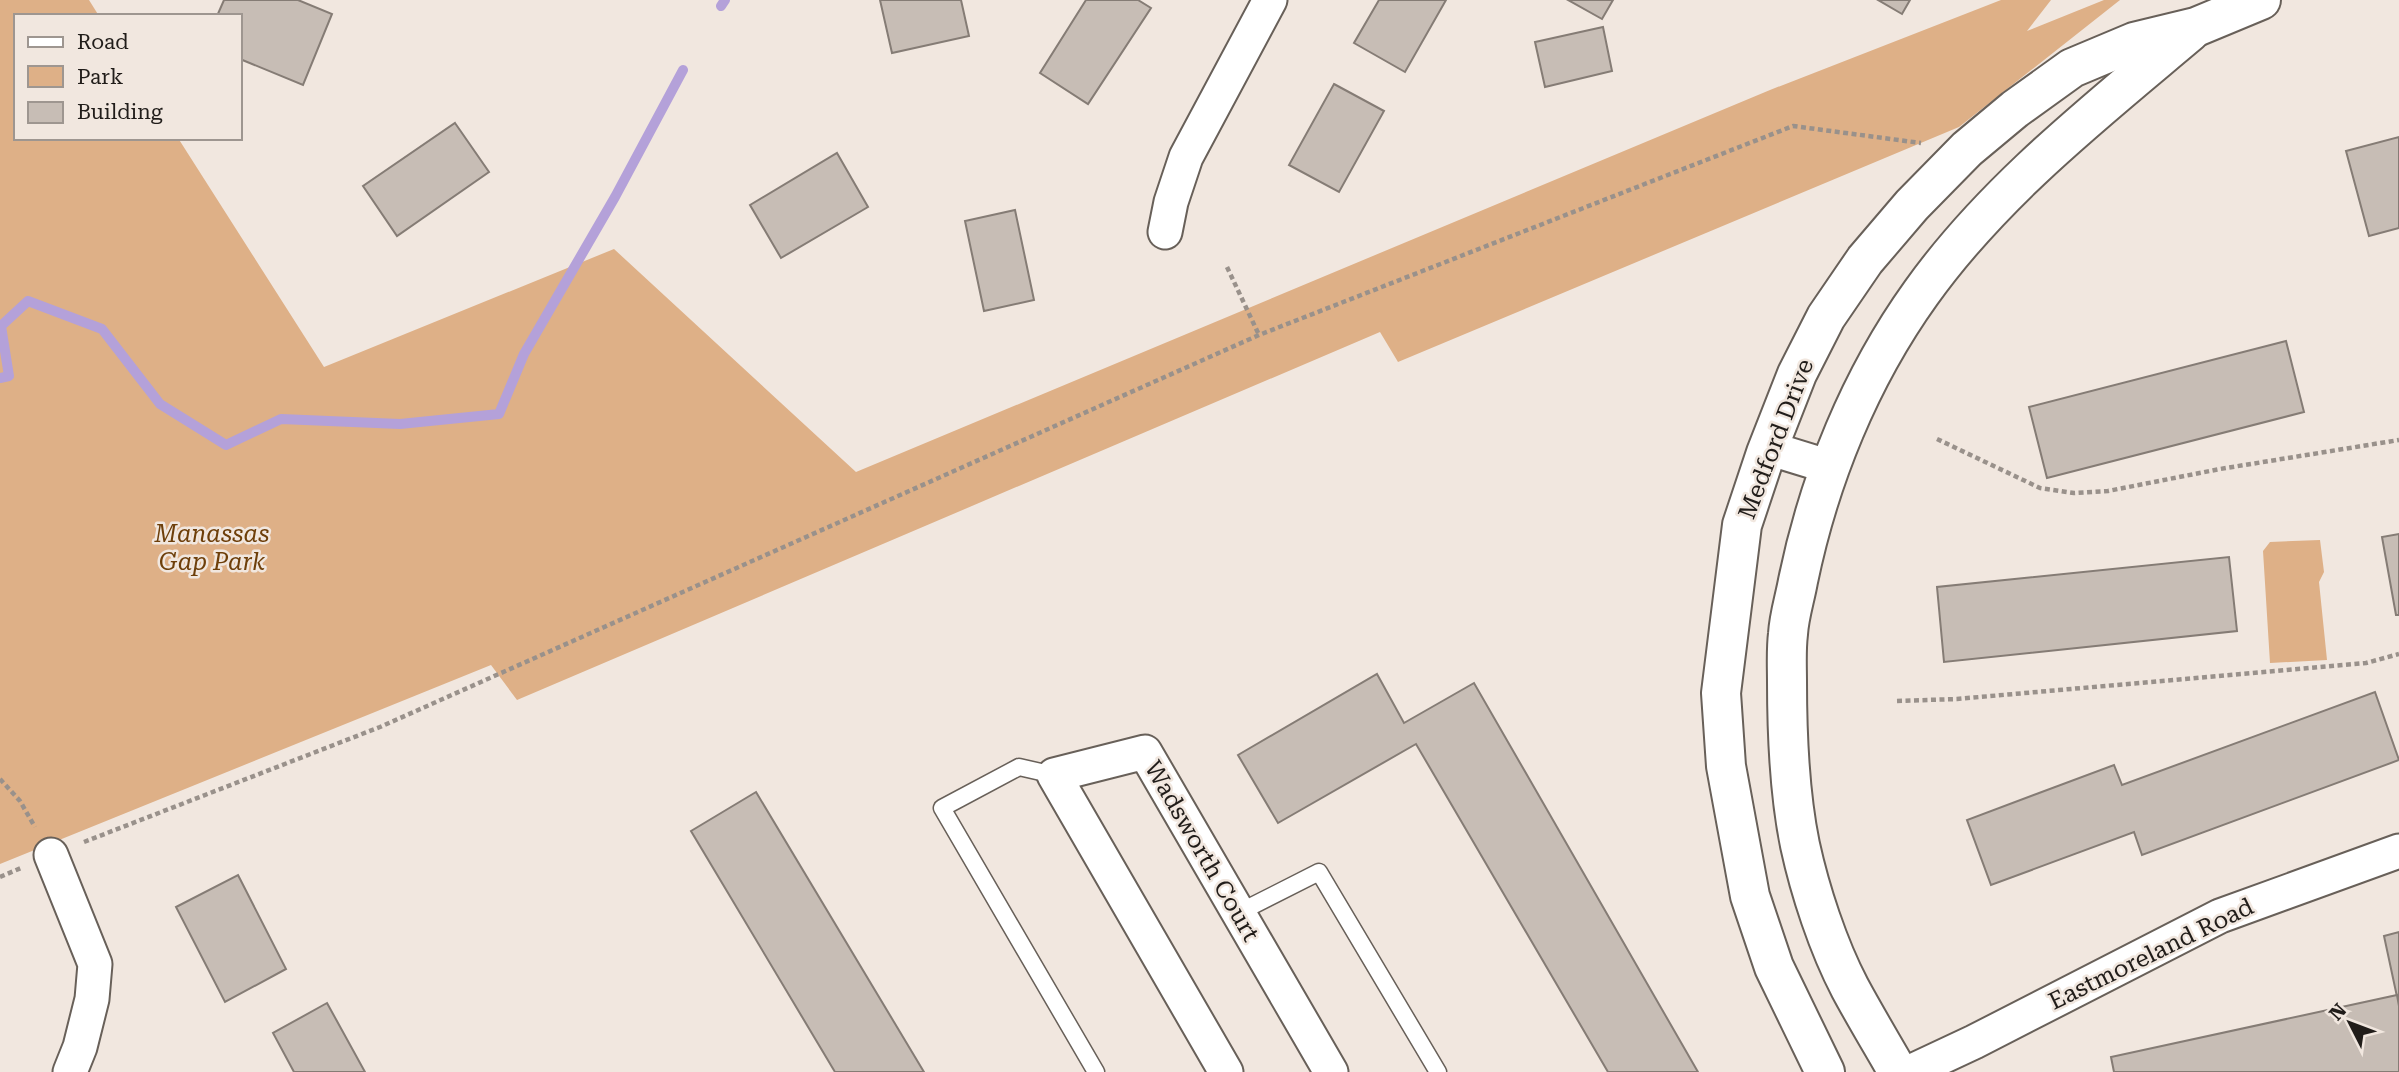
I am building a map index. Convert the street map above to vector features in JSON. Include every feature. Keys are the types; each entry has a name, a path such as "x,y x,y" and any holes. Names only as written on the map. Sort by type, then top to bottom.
{"street":[{"path":"1164,232 1186,157 1270,0"},
{"name":"Medford Drive","path":"1825,1072 1774,968 1750,896 1726,766 1721,693 1742,524 1797,373 1826,317 1865,260 1912,205 1967,149 2015,109 2072,68 2134,42 2196,27 2261,0"},
{"name":"Medford Drive","path":"1898,1072 1849,986 1822,918 1800,845 1791,785 1787,713 1787,633 1806,543 1830,467 1852,414 1885,347 1922,292 1971,232 2032,169 2196,27"},
{"path":"1768,448 1830,467"},
{"name":"Wadsworth Court","path":"1054,775 1145,752 1331,1072"},
{"path":"1054,775 1226,1072"},
{"name":"Eastmoreland Road","path":"1910,1072 1975,1042 2220,916 2399,851"},
{"path":"51,855 94,964 92,999 80,1047 70,1072"}],"lane":[{"path":"1054,775 1019,767 942,808 1096,1072"},
{"path":"1238,914 1319,872 1438,1072"}],"path":[{"path":"0,877 380,727 1259,335 1793,126 1967,149"},
{"path":"1227,267 1259,335"},
{"path":"1937,439 2039,488 2074,493 2108,491 2220,469 2399,440"},
{"path":"1897,701 2007,695 2366,663 2399,654"},
{"path":"0,779 20,801 51,855"}],"green space":[{"name":"Manassas Gap Park","path":"0,0 89,0 98,14 14,14 14,140 179,140 324,367 614,249 856,472 1770,90 2001,0 2051,0 2027,31 2104,0 2120,0 1959,127 1398,362 1380,332 517,700 491,665 0,864"},
{"path":"2320,540 2324,572 2319,582 2327,660 2270,663 2263,551 2270,542"}],"building":[{"path":"224,0 298,0 332,14 303,85 242,60 242,14 218,14"},
{"path":"880,0 961,0 969,36 892,53"},
{"path":"1086,0 1138,0 1151,8 1088,104 1040,73"},
{"path":"1379,0 1446,0 1405,72 1354,43"},
{"path":"1568,0 1613,0 1602,19"},
{"path":"1878,0 1910,0 1902,14"},
{"path":"1603,27 1612,71 1545,87 1535,42"},
{"path":"1334,84 1384,111 1339,192 1289,165"},
{"path":"455,123 489,172 397,236 363,186"},
{"path":"2399,137 2399,228 2369,236 2346,151"},
{"path":"837,153 868,207 781,258 750,205"},
{"path":"1015,210 1034,300 984,311 965,221"},
{"path":"2286,341 2304,412 2047,478 2029,407"},
{"path":"2399,534 2399,615 2396,615 2382,537"},
{"path":"2229,557 2237,631 1944,662 1937,587"},
{"path":"1377,674 1404,723 1474,683 1698,1072 1608,1072 1416,744 1278,823 1238,755"},
{"path":"2375,692 2399,760 2142,855 2134,832 1991,885 1967,820 2114,765 2122,785"},
{"path":"756,792 924,1072 835,1072 691,831"},
{"path":"238,875 286,969 225,1002 176,907"},
{"path":"2399,932 2399,1006 2384,936"},
{"path":"2397,995 2399,1072 2114,1072 2111,1057"},
{"path":"327,1003 365,1072 294,1072 273,1033"}],"waterway":[{"path":"721,6 725,0"},
{"path":"0,378 9,376 1,326 28,301 102,329 160,404 226,445 281,419 400,424 499,414 524,354 615,197 683,70"}]}
